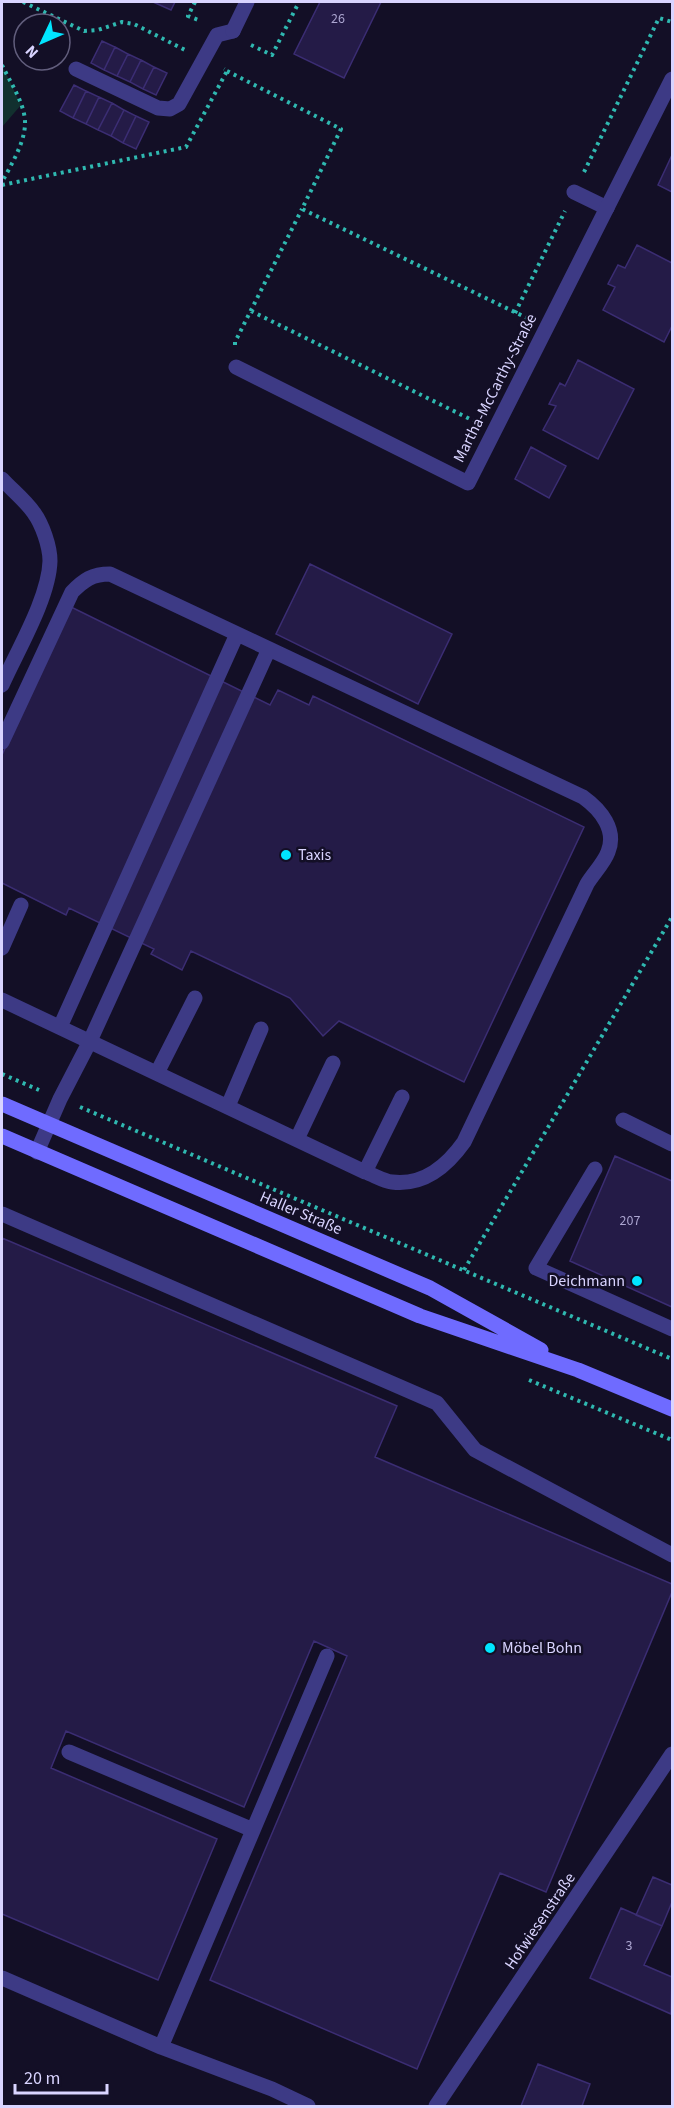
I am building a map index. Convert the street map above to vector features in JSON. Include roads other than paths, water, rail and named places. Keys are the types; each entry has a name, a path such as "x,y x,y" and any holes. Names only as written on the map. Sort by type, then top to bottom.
{"main road":[{"name":"Haller Straße","path":"2,1104 430,1288 578,1370"},
{"name":"Haller Straße","path":"2,1136 420,1316 578,1370 672,1409"}],"street":[{"path":"76,69 158,108 170,109 179,104 217,35 232,31 247,2"},
{"name":"Martha-McCarthy-Straße","path":"236,367 468,483 672,79"},
{"path":"574,192 607,208"},
{"path":"2,479 34,513 44,535 50,559 46,582 39,602 2,686"},
{"path":"2,742 72,592 84,580 96,574 110,574 583,797 596,806 606,821 612,838 608,854 586,884 464,1142 453,1158 438,1171 416,1180 392,1182 365,1172 2,1000"},
{"path":"60,1027 237,634"},
{"path":"37,1152 269,649"},
{"path":"2,948 21,904"},
{"path":"158,1073 195,998"},
{"path":"228,1106 261,1029"},
{"path":"297,1139 333,1063"},
{"path":"365,1172 402,1097"},
{"path":"623,1120 672,1144"},
{"path":"595,1169 536,1268 672,1329"},
{"path":"2,1214 436,1403 475,1450 672,1554"},
{"path":"161,2046 327,1656"},
{"path":"69,1752 253,1830"},
{"name":"Hofwiesenstraße","path":"436,2106 671,1759"},
{"path":"2,1978 308,2106"}],"place":[{"name":"Taxis","path":"286,855"},
{"name":"Deichmann","path":"637,1281"},
{"name":"Möbel Bohn","path":"490,1648"}]}
